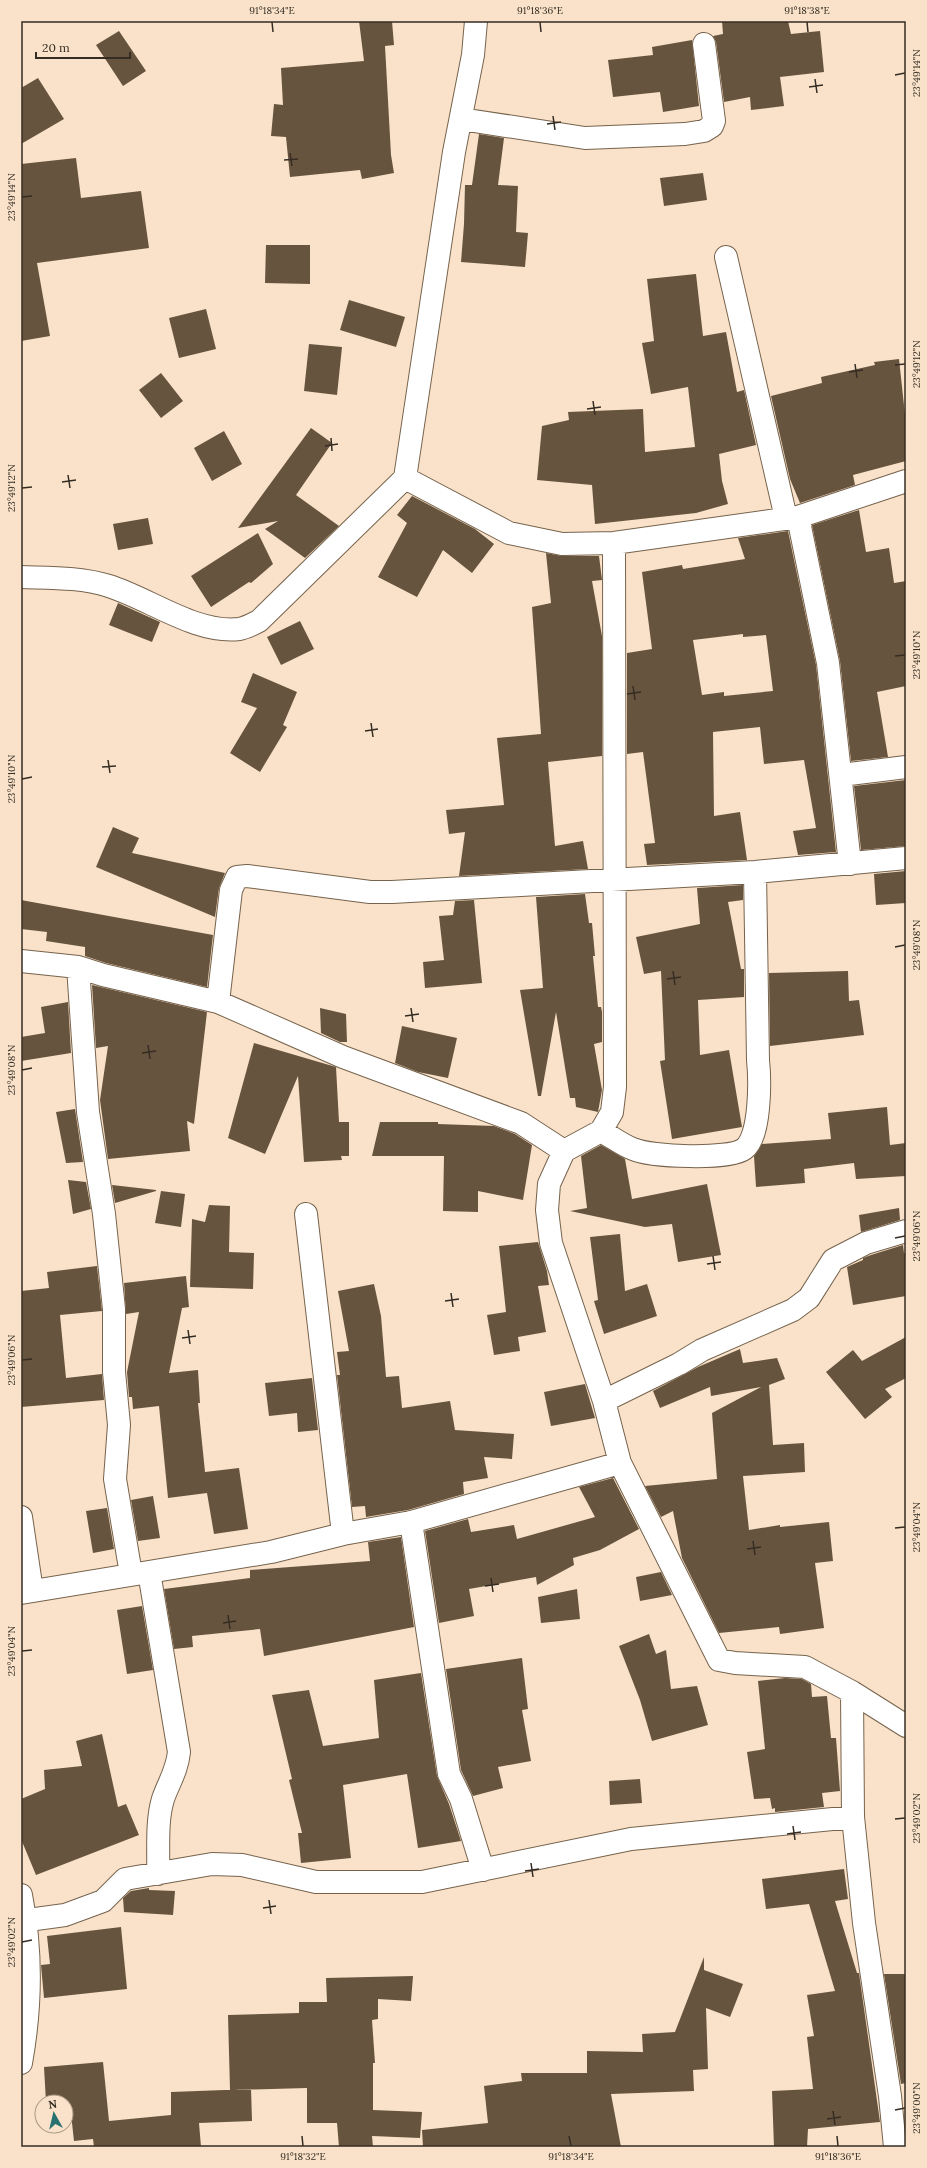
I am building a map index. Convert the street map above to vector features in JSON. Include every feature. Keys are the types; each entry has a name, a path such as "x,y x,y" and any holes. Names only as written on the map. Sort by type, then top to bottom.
{"street":[{"path":"21,577 72,578 108,586 190,620 219,630 241,629 259,621 405,478 454,152 473,55 476,21"},
{"path":"461,119 585,138 658,136 704,131 712,126 714,121 704,44"},
{"path":"726,257 828,663 850,864"},
{"path":"405,478 509,533 562,544 614,543 792,517 906,482"},
{"path":"614,543 615,1087 612,1112 601,1132 564,1151 549,1184 547,1210 551,1243 604,1401 620,1463 719,1660 735,1663 806,1667 852,1692 906,1726"},
{"path":"841,775 906,767"},
{"path":"218,1002 231,890 236,877 247,876 370,892 392,892 505,888 615,879 755,872 906,858"},
{"path":"601,1132 633,1150 653,1155 728,1155 745,1148 754,1135 760,1082 758,1060 755,872"},
{"path":"21,961 78,967 103,975 218,1002 343,1057 521,1123 564,1151"},
{"path":"78,967 88,1112 104,1214 114,1309 114,1372 119,1425 115,1479 140,1573 178,1752 177,1767 163,1800 160,1815 158,1874"},
{"path":"306,1214 343,1534"},
{"path":"604,1401 679,1364 702,1350 793,1310 809,1298 833,1260 866,1243 906,1231"},
{"path":"21,1517 27,1592 271,1552 343,1534 411,1522 620,1463"},
{"path":"411,1522 449,1774 461,1799 482,1870"},
{"path":"852,1692 853,1817 864,1924 898,2095 895,2147"},
{"path":"23,1920 65,1915 103,1901 125,1879 212,1864 242,1865 316,1882 414,1883 631,1839 853,1817"},
{"path":"21,1895 29,1995 28,2023 21,2063"}],"building":[{"path":"359,21 392,21 394,45 385,46 391,155 394,173 362,179 360,170 290,177 286,137 271,136 274,104 283,105 281,68 364,61"},
{"path":"722,21 788,21 791,34 820,31 824,72 780,77 784,106 751,110 750,97 724,102 716,42 713,36 723,34"},
{"path":"119,31 146,71 123,86 96,45"},
{"path":"692,40 699,106 663,112 660,92 613,97 608,60 653,55 652,47"},
{"path":"38,78 64,119 21,144 21,88"},
{"path":"479,134 504,138 498,185 518,186 516,232 528,233 525,267 461,262 465,185 472,185"},
{"path":"76,158 81,198 141,191 149,248 37,263 50,336 21,341 21,164"},
{"path":"703,173 707,200 664,206 660,178"},
{"path":"266,245 310,245 310,284 265,283"},
{"path":"696,274 703,336 726,332 737,392 744,390 756,445 719,454 722,481 728,504 696,513 595,524 592,485 537,480 542,426 569,420 568,412 643,409 645,452 695,447 688,387 651,394 642,343 654,341 647,279"},
{"path":"349,300 405,317 396,347 340,330"},
{"path":"206,309 216,349 179,358 169,318"},
{"path":"309,344 342,347 337,395 304,391"},
{"path":"899,359 906,424 906,461 853,475 855,485 800,503 790,479 771,396 822,383 821,377 875,365 874,362"},
{"path":"161,373 183,401 161,418 139,390"},
{"path":"311,428 332,443 296,495 339,526 305,558 265,529 278,521 238,528"},
{"path":"224,431 242,464 212,481 194,448"},
{"path":"412,496 475,529 494,544 472,573 443,550 417,597 378,577 407,523 397,515"},
{"path":"859,510 866,552 889,548 894,583 906,581 906,686 877,692 888,757 851,761 840,661 812,525"},
{"path":"148,518 153,544 118,550 113,524"},
{"path":"788,531 816,665 836,852 798,855 793,831 816,828 804,760 764,764 760,727 713,732 714,816 740,812 747,860 647,865 644,844 655,843 643,752 627,754 627,653 652,649 642,572 682,565 683,569 745,559 738,538","holes":["743,634 743,637 766,635 773,691 724,696 724,692 702,695 693,640"]},
{"path":"258,533 273,564 251,583 249,582 211,607 191,576"},
{"path":"546,553 562,556 599,556 602,580 592,581 602,636 602,756 548,762 555,846 583,841 588,869 459,876 465,832 449,834 446,810 504,805 497,738 541,734 532,607 551,603"},
{"path":"118,603 160,622 152,642 109,625"},
{"path":"300,621 314,649 281,665 267,637"},
{"path":"253,673 297,692 283,725 287,727 260,772 230,753 257,708 241,702"},
{"path":"906,780 906,846 861,850 854,786"},
{"path":"113,827 139,838 132,853 225,873 219,888 215,917 96,867"},
{"path":"906,871 906,903 876,905 874,874"},
{"path":"743,885 743,900 728,902 741,969 744,969 744,997 698,1000 700,1055 729,1050 742,1127 672,1139 660,1061 665,1060 661,971 644,974 636,937 700,924 697,888"},
{"path":"585,894 589,923 592,923 595,956 593,956 598,1007 601,1007 602,1012 602,1042 594,1044 602,1090 598,1112 576,1107 575,1098 570,1098 556,1012 541,1096 538,1096 520,990 543,988 536,897"},
{"path":"21,900 213,935 207,987 106,963 85,956 85,947 46,941 47,932 21,929"},
{"path":"474,900 482,983 425,988 423,962 444,960 439,916 453,915 455,901"},
{"path":"848,971 849,1001 859,1000 864,1035 770,1046 769,973"},
{"path":"92,985 207,1012 194,1124 187,1121 190,1151 108,1159 100,1100 108,1046 96,1048"},
{"path":"68,1002 71,1053 21,1061 21,1037 45,1033 41,1007"},
{"path":"320,1008 346,1014 347,1042 340,1042 321,1033"},
{"path":"402,1026 457,1038 448,1078 418,1072 395,1063"},
{"path":"254,1043 336,1067 339,1122 349,1122 349,1156 341,1156 342,1160 304,1162 298,1076 265,1154 228,1138"},
{"path":"887,1107 890,1145 906,1143 906,1176 856,1179 854,1163 804,1169 805,1183 756,1187 754,1156 762,1144 831,1139 828,1113"},
{"path":"75,1109 83,1162 66,1163 56,1112"},
{"path":"380,1122 438,1122 438,1124 494,1126 515,1134 532,1145 523,1200 478,1191 478,1212 443,1211 444,1156 372,1156"},
{"path":"601,1145 625,1159 632,1199 707,1184 721,1255 678,1262 672,1224 645,1227 570,1211 587,1208 581,1156"},
{"path":"68,1180 86,1182 91,1209 73,1214"},
{"path":"112,1185 156,1190 156,1191 115,1203"},
{"path":"161,1191 185,1194 181,1227 155,1223"},
{"path":"209,1205 230,1206 229,1252 254,1253 253,1289 190,1287 192,1219 205,1222"},
{"path":"899,1208 900,1220 861,1232 859,1215"},
{"path":"620,1234 625,1291 647,1284 657,1316 604,1334 594,1301 598,1300 590,1237"},
{"path":"538,1242 547,1271 549,1285 538,1286 546,1332 518,1337 520,1351 494,1355 487,1315 506,1312 499,1246"},
{"path":"903,1245 904,1253 906,1253 906,1296 853,1305 847,1267 863,1260 863,1258"},
{"path":"97,1266 102,1311 60,1315 66,1378 102,1374 104,1400 21,1407 21,1291 49,1288 47,1272"},
{"path":"186,1276 189,1307 182,1308 169,1373 198,1370 200,1403 198,1403 205,1472 239,1468 248,1529 214,1534 207,1493 168,1498 159,1406 133,1409 132,1397 129,1397 127,1372 139,1312 126,1314 124,1283"},
{"path":"374,1284 381,1316 386,1377 399,1376 402,1408 450,1401 455,1430 514,1434 512,1459 484,1457 488,1478 463,1482 464,1494 408,1510 366,1517 365,1506 352,1507 337,1375 340,1375 337,1352 349,1351 338,1291"},
{"path":"906,1337 906,1378 885,1389 892,1397 865,1419 826,1372 853,1350 862,1361"},
{"path":"740,1349 743,1363 777,1358 785,1379 769,1385 773,1445 804,1443 805,1472 743,1476 749,1530 780,1525 780,1527 829,1522 833,1561 815,1563 824,1628 780,1634 779,1627 719,1633 682,1558 673,1511 661,1517 645,1486 717,1479 712,1413 761,1387 711,1396 710,1387 660,1408 653,1391 698,1367"},
{"path":"312,1378 318,1430 298,1432 297,1413 269,1416 265,1383"},
{"path":"585,1384 595,1418 551,1426 544,1392"},
{"path":"613,1478 639,1529 600,1550 573,1558 574,1565 537,1585 536,1577 469,1589 474,1616 439,1623 425,1531 468,1519 471,1532 514,1525 517,1539 595,1517 579,1487"},
{"path":"153,1496 160,1538 138,1541 131,1500"},
{"path":"107,1508 114,1549 93,1553 86,1511"},
{"path":"401,1537 414,1627 264,1656 260,1629 192,1636 193,1647 174,1649 164,1589 250,1578 250,1570 370,1561 368,1542"},
{"path":"661,1572 672,1595 640,1601 636,1577"},
{"path":"577,1589 580,1619 541,1623 538,1597"},
{"path":"142,1606 153,1670 127,1674 117,1610"},
{"path":"649,1634 656,1654 666,1650 671,1689 697,1686 708,1725 652,1741 640,1700 619,1646"},
{"path":"522,1658 528,1709 522,1710 531,1761 498,1767 503,1788 473,1796 461,1770 446,1669"},
{"path":"421,1673 437,1776 449,1804 461,1841 418,1848 407,1774 343,1785 351,1858 301,1863 298,1833 302,1833 289,1780 292,1779 272,1695 309,1690 323,1746 379,1738 374,1680"},
{"path":"785,1678 802,1679 811,1684 812,1697 827,1696 831,1738 836,1738 840,1791 822,1793 824,1807 775,1812 775,1808 772,1809 770,1798 754,1799 747,1752 765,1749 758,1681"},
{"path":"102,1734 118,1807 126,1804 139,1835 36,1875 21,1839 21,1799 45,1789 44,1770 82,1766 76,1741"},
{"path":"640,1779 642,1803 610,1805 609,1781"},
{"path":"844,1869 848,1899 835,1901 857,1973 859,1973 880,2122 808,2129 807,2147 774,2147 772,2091 813,2089 807,2037 814,2036 807,1995 835,1991 809,1904 766,1909 762,1879"},
{"path":"149,1888 149,1890 175,1891 173,1915 124,1912 123,1898 131,1891"},
{"path":"121,1927 127,1989 44,1998 41,1965 50,1964 47,1936"},
{"path":"704,1957 704,1970 743,1984 730,2017 706,2008 708,2069 693,2070 694,2091 611,2094 621,2147 423,2147 422,2130 488,2123 484,2086 522,2081 521,2073 587,2073 587,2051 643,2052 642,2034 675,2032"},
{"path":"884,1974 906,1974 906,2083 901,2084"},
{"path":"413,1976 411,2001 378,1999 378,2019 372,2020 375,2063 373,2063 373,2110 422,2112 420,2138 372,2136 373,2147 339,2147 337,2123 307,2123 307,2088 230,2090 228,2015 299,2013 299,2002 327,2002 326,1978"},
{"path":"103,2062 109,2121 171,2115 171,2092 251,2089 252,2121 199,2123 201,2147 94,2147 93,2139 74,2141 74,2094 46,2094 44,2067"}]}
